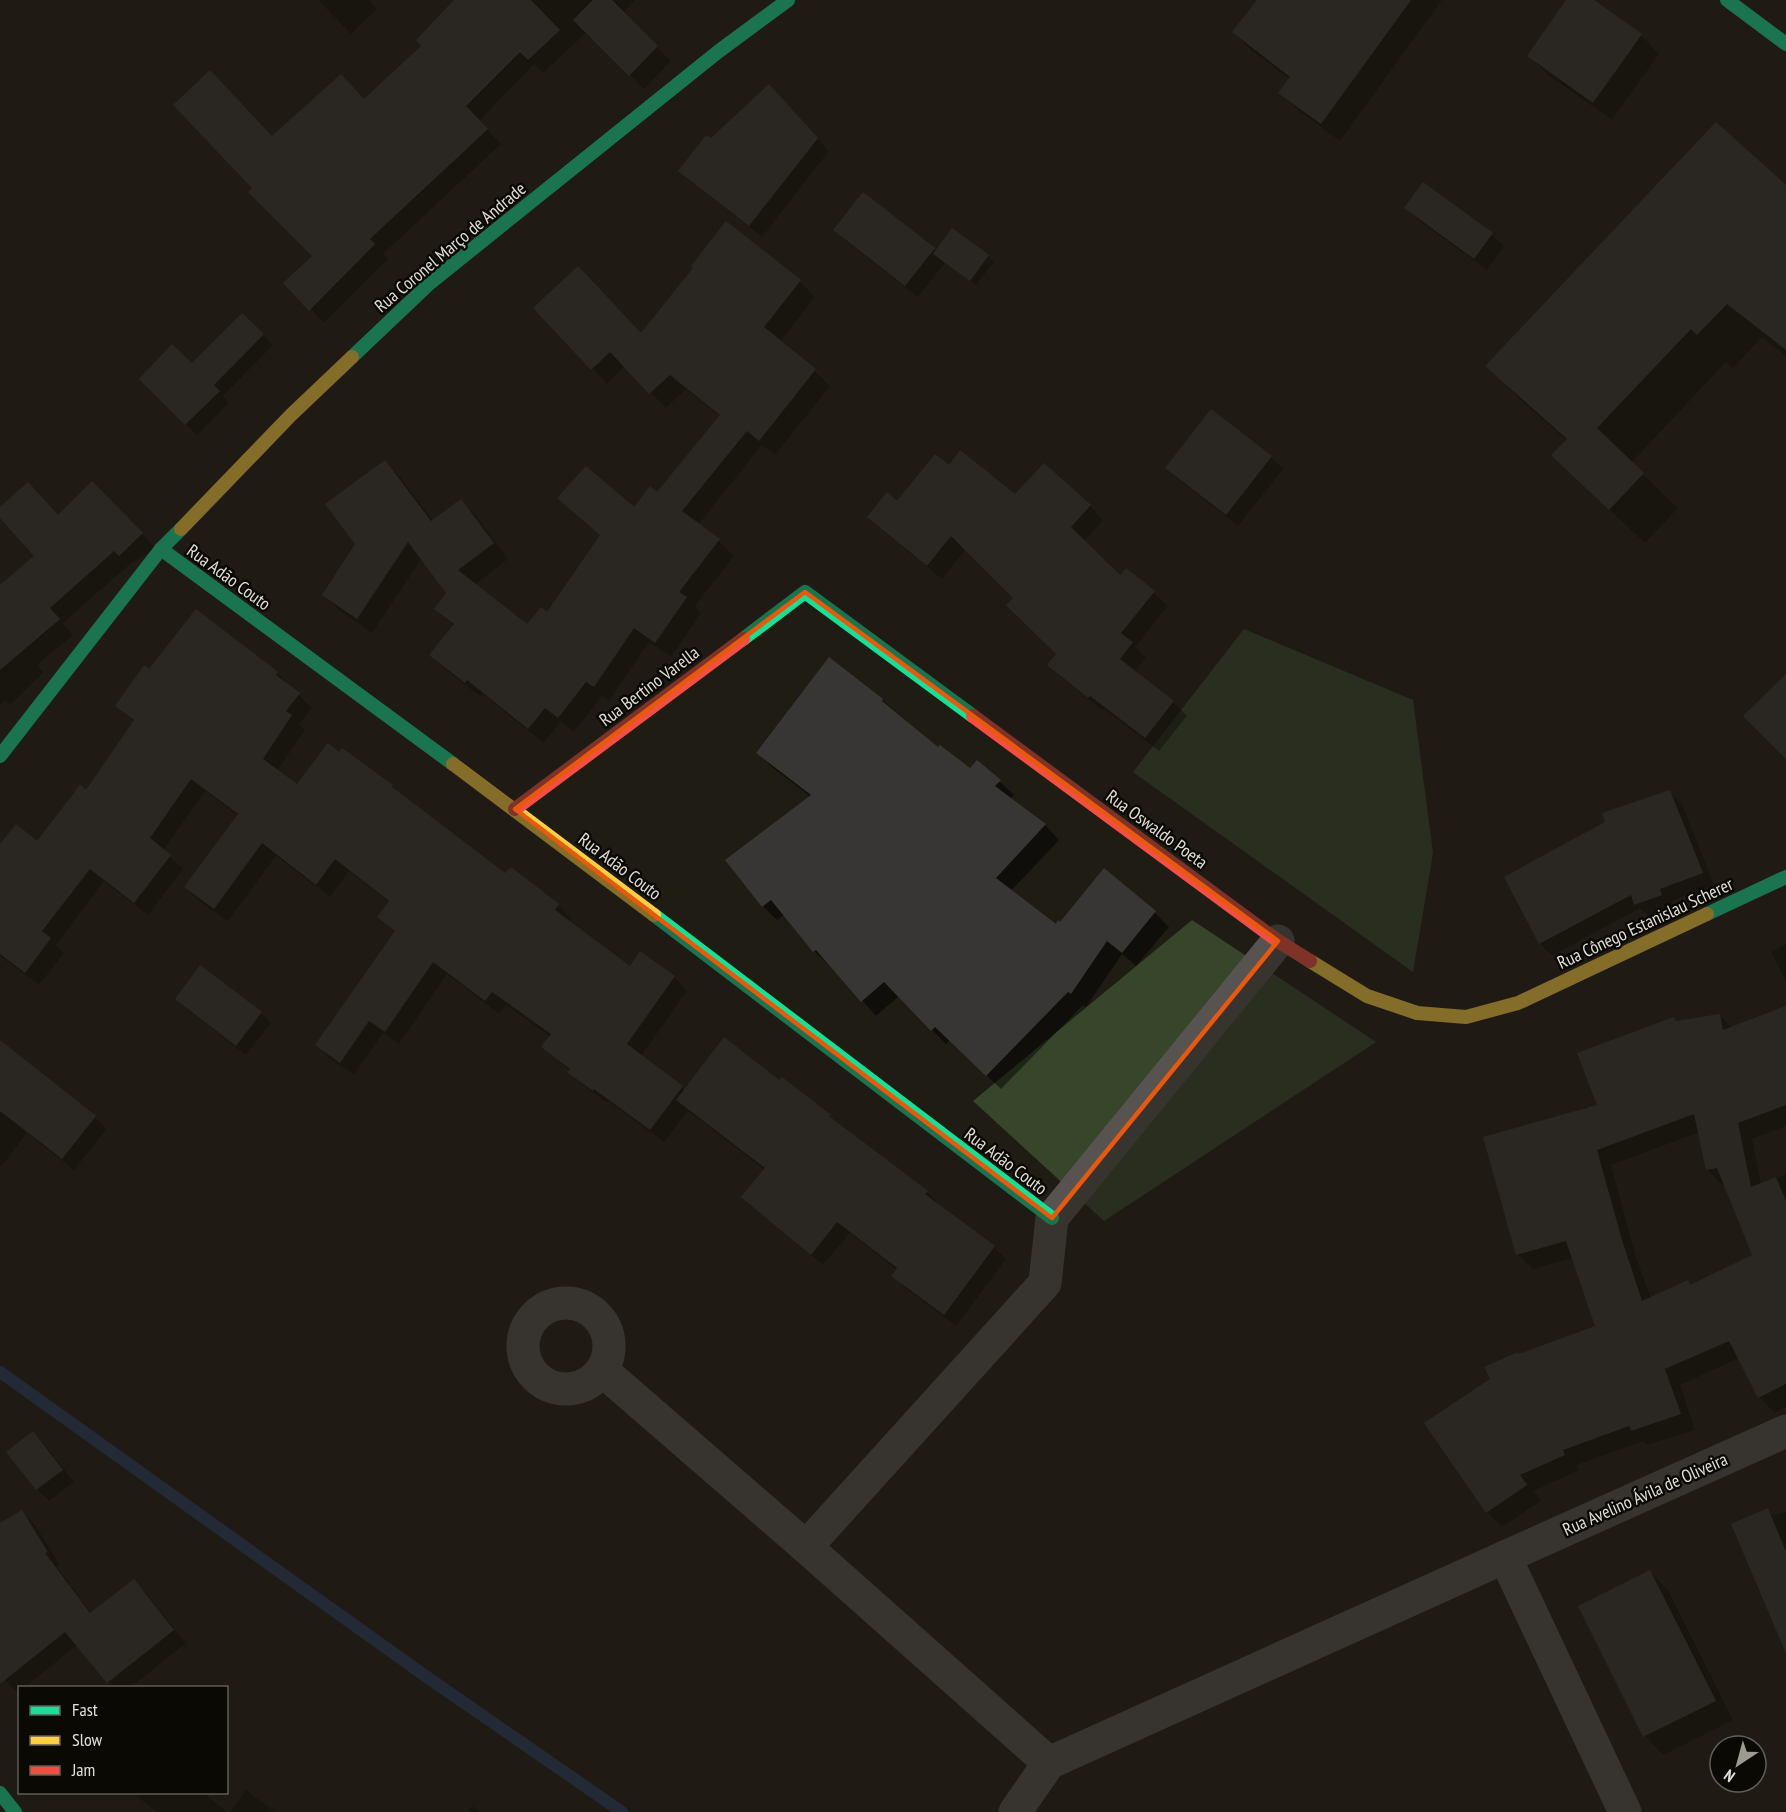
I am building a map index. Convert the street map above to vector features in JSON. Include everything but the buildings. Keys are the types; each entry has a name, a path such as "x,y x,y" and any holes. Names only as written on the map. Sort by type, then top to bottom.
{"street":[{"name":"Rua Coronel Março de Andrade","path":"0,756 160,549 291,415 430,283 719,51 788,0"},
{"path":"1727,0 1786,44"},
{"name":"Rua Adão Couto","path":"160,549 516,809 1052,1218"},
{"name":"Rua Bertino Varella","path":"516,809 805,592"},
{"name":"Rua Oswaldo Poeta","path":"805,592 1278,941 1367,996 1417,1013 1466,1017 1518,1003"},
{"name":"Rua Cônego Estanislau Scherer","path":"1518,1003 1786,877"},
{"path":"806,1547 1045,1283 1052,1218 1278,941"},
{"path":"603,1371 806,1547 1049,1763 1015,1812"},
{"name":"Rua Avelino Ávila de Oliveira","path":"1049,1763 1786,1431"},
{"path":"1505,1557 1625,1812"},
{"path":"0,1792 15,1812"}],"highlighted area":[{"path":"805,592 1278,941 1052,1218 515,809"}],"green space":[{"path":"1244,629 1413,700 1433,853 1413,972 1133,772"},
{"path":"1192,920 1376,1042 1104,1221 973,1101"}],"waterway":[{"path":"0,1372 424,1675 622,1812"}],"traffic: fast":[{"path":"352,357 430,283 719,51 788,0"},
{"path":"1727,0 1786,44"},
{"path":"0,756 161,549 181,529"},
{"path":"161,549 453,764"},
{"path":"743,639 805,592 973,716"},
{"path":"1707,914 1786,877"},
{"path":"654,915 1052,1218"},
{"path":"0,1793 15,1812"}],"traffic: slow":[{"path":"181,529 291,415 352,357"},
{"path":"453,764 654,915"},
{"path":"1310,961 1367,996 1417,1013 1466,1017 1518,1003 1707,914"}],"traffic: jam":[{"path":"515,809 743,639"},
{"path":"973,716 1278,941 1310,961"}]}
